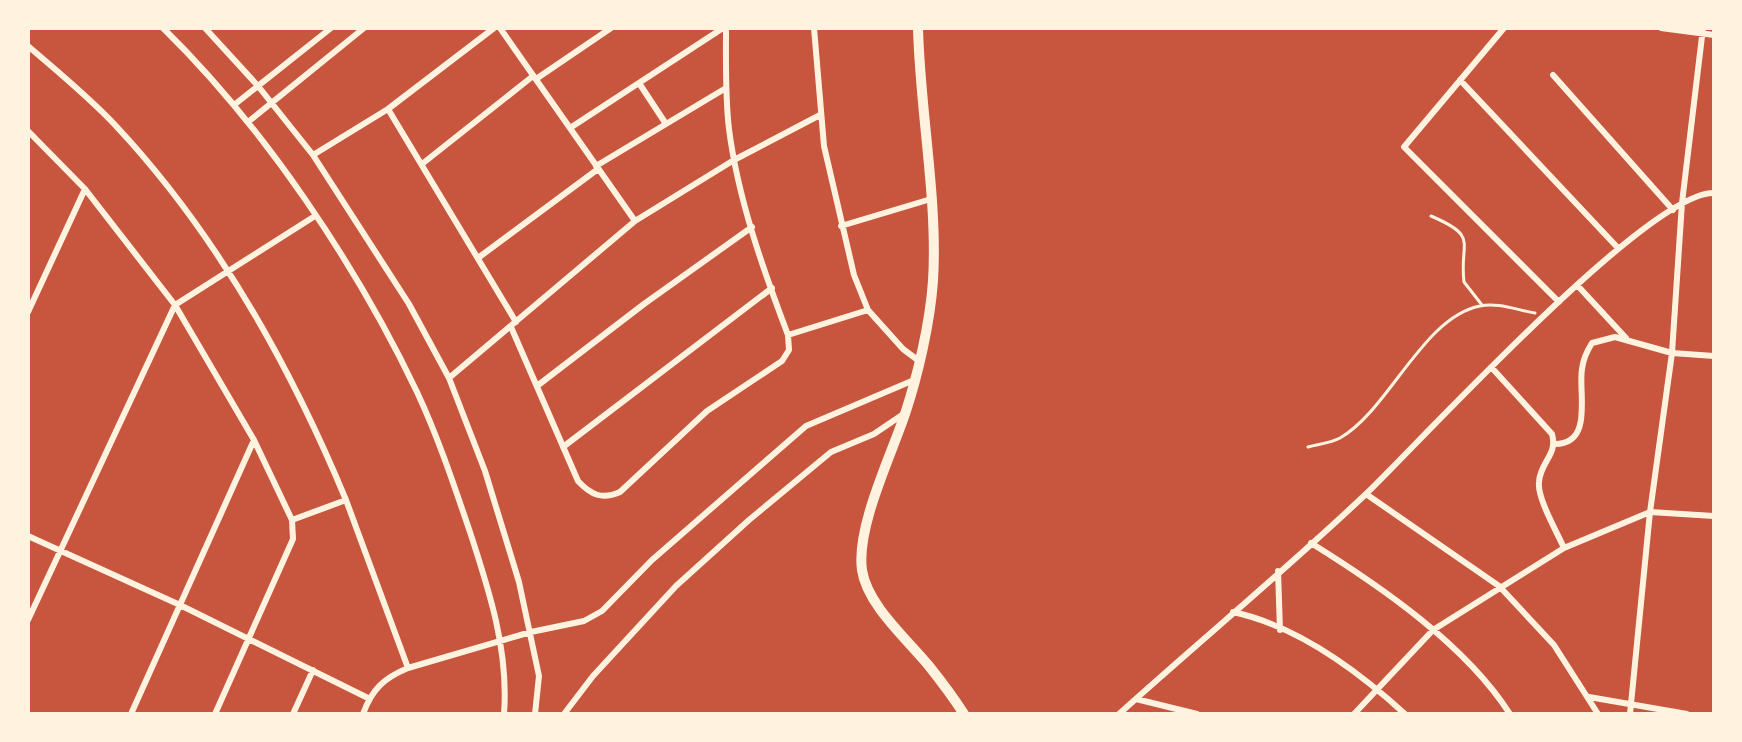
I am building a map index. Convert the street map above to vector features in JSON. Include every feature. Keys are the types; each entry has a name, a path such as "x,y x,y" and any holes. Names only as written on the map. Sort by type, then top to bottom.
{"street":[{"path":"163,28 248,123 315,216 382,322 417,393 455,488 490,594 500,641 504,714"},
{"path":"205,28 271,101 313,154 409,304 449,378 485,471 519,582 539,676 535,714"},
{"path":"234,105 331,28"},
{"path":"248,123 271,101 364,28"},
{"path":"313,154 388,109 494,28"},
{"path":"500,28 635,221"},
{"path":"422,164 535,78 611,28"},
{"path":"388,109 478,258 514,325 537,386 578,481 585,489 605,497 620,492 707,411 782,361 789,350 788,335 752,227 734,160 726,88 725,28"},
{"path":"570,128 725,28"},
{"path":"814,28 824,146 857,285 868,310 903,349 919,362"},
{"path":"918,28 919,86 931,199 933,282 919,362 905,413 862,540 862,573 882,610 928,665 964,714"},
{"path":"1504,28 1404,147 1559,302"},
{"path":"1661,28 1703,31 1713,35"},
{"path":"1630,714 1650,512 1672,353 1682,203 1703,31"},
{"path":"28,46 115,124 172,191 227,271 303,402 346,500 408,668"},
{"path":"1553,75 1673,210"},
{"path":"1460,80 1618,248"},
{"path":"639,83 666,124"},
{"path":"478,258 597,167 726,88"},
{"path":"449,378 635,221 734,160 820,115"},
{"path":"28,131 85,189 175,305 254,440 292,520 292,539 250,640 215,714"},
{"path":"28,312 85,189"},
{"path":"1119,714 1366,494 1545,315 1618,248 1682,203 1700,194 1713,193"},
{"path":"842,226 931,199"},
{"path":"28,620 175,305 315,216"},
{"path":"537,386 644,304 752,227"},
{"path":"1577,285 1627,339"},
{"path":"563,447 772,288"},
{"path":"788,335 868,310"},
{"path":"1555,444 1568,440 1580,426 1583,413 1582,368 1593,343 1615,337 1672,353 1713,356"},
{"path":"1492,368 1541,419 1552,434 1555,444 1538,484 1564,548"},
{"path":"363,714 369,698 388,676 531,632 562,628 584,621 602,611 676,537 806,426 914,380"},
{"path":"564,714 593,676 676,586 748,520 831,452 874,434 905,413"},
{"path":"131,714 254,440"},
{"path":"1366,494 1499,586 1554,645 1598,714"},
{"path":"292,520 346,500"},
{"path":"1354,714 1433,630 1499,586 1564,548 1650,512 1713,516"},
{"path":"28,536 180,605 369,698"},
{"path":"1311,543 1433,630 1475,670 1510,714"},
{"path":"1278,572 1280,630"},
{"path":"1233,612 1262,621 1358,672 1405,714"},
{"path":"293,714 313,670"},
{"path":"1589,697 1687,714"},
{"path":"1136,699 1197,714"}],"path":[{"path":"1431,216 1457,228 1461,234 1466,251 1464,282 1482,305"},
{"path":"1308,447 1339,439 1350,430 1445,325 1472,308 1482,305 1545,315"}]}
